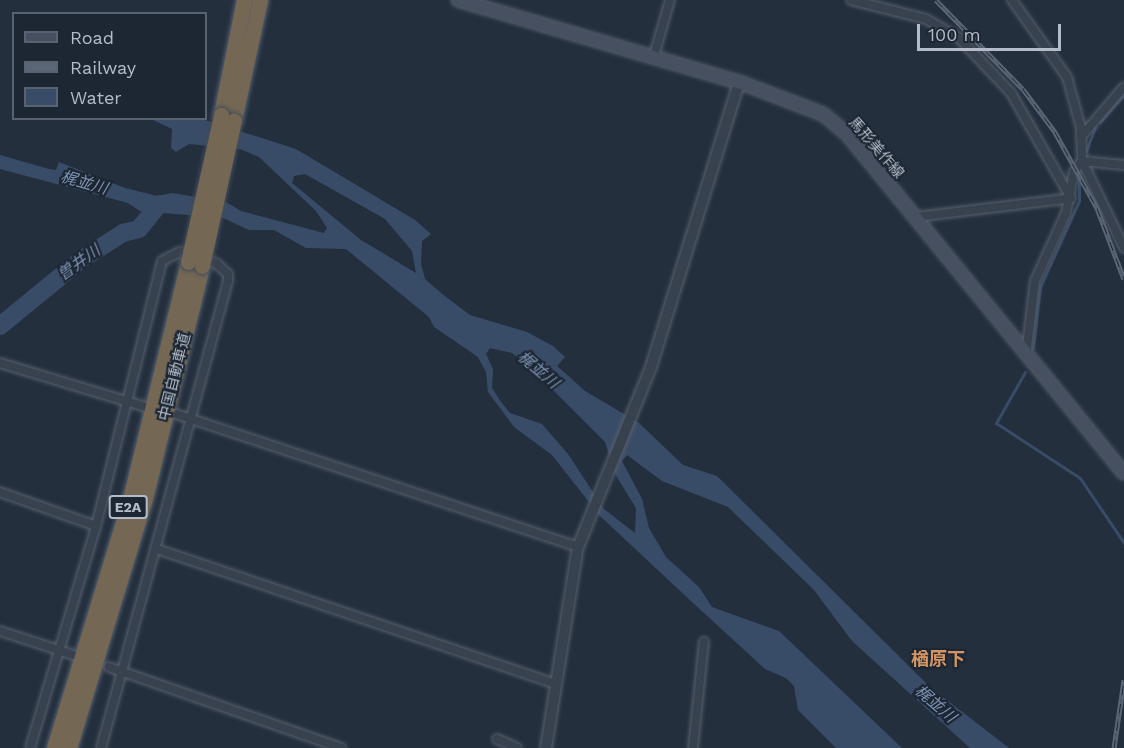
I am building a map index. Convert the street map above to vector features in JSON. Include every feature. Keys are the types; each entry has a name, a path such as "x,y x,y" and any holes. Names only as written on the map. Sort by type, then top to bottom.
{"highway":[{"name":"中国自動車道","path":"227,118 244,0"},
{"name":"中国自動車道","path":"69,748 115,603 227,118 260,0"},
{"name":"中国自動車道","path":"54,748 130,499 195,264"},
{"path":"79,748 115,603"}],"main road":[{"name":"馬形美作線","path":"458,0 739,82 823,114 848,135 1124,473"}],"street":[{"path":"654,56 669,0"},
{"path":"852,0 926,19 959,38 1011,93 1071,198"},
{"path":"1012,0 1067,77 1082,137 1082,161 1124,248"},
{"path":"546,748 578,548 588,517 640,395 739,82"},
{"path":"1082,137 1124,87"},
{"path":"1026,355 1035,281 1071,198 1074,172 1082,161"},
{"path":"1082,161 1124,165"},
{"path":"915,217 1071,198"},
{"path":"30,748 62,651 130,403 162,261 180,252 194,255 224,268 228,281 124,672 101,748"},
{"path":"0,363 146,407"},
{"path":"176,414 578,548"},
{"path":"0,492 96,526"},
{"path":"157,549 556,684"},
{"path":"0,631 74,655"},
{"path":"693,748 704,642"},
{"path":"109,667 341,748"},
{"path":"497,739 517,748"}],"water":[{"name":"梶並川","path":"153,120 205,120 296,149 415,220 431,234 422,241 421,264 425,279 470,315 527,332 553,346 565,357 557,366 585,391 639,423 683,465 717,476 930,687 1009,748 970,748 852,641 814,590 728,507 662,481 627,455 622,461 642,499 649,528 666,557 699,587 712,607 779,631 902,748 836,748 798,710 794,686 786,678 765,669 692,602 600,516 552,455 514,427 488,392 486,372 478,357 434,327 429,317 346,249 306,248 274,230 249,230 223,218 140,211 128,203 0,169 0,155 56,170 59,162 125,188 157,196 172,193 226,202 241,211 324,233 327,228 316,211 259,157 240,149 189,144 176,152 171,148 172,129","holes":["305,174 385,219 412,251 416,273 361,240 292,183 294,176","490,348 512,353 529,366 605,442 615,474 636,508 635,533 604,509 568,454 542,424 510,413 501,402 492,388 493,369 486,354"]}],"waterway":[{"path":"1100,122 1124,94"},
{"path":"1086,151 1095,127"},
{"path":"1033,348 1040,287 1079,201 1079,179"},
{"name":"曽井川","path":"0,326 82,259 123,233 139,229 159,204"},
{"path":"1025,372 996,423 1080,478 1124,543"}],"railway":[{"path":"936,0 1023,89 1055,132 1097,208 1124,279"},
{"path":"1114,748 1124,680"}],"district":[{"name":"楢原下","path":"938,659"}]}
